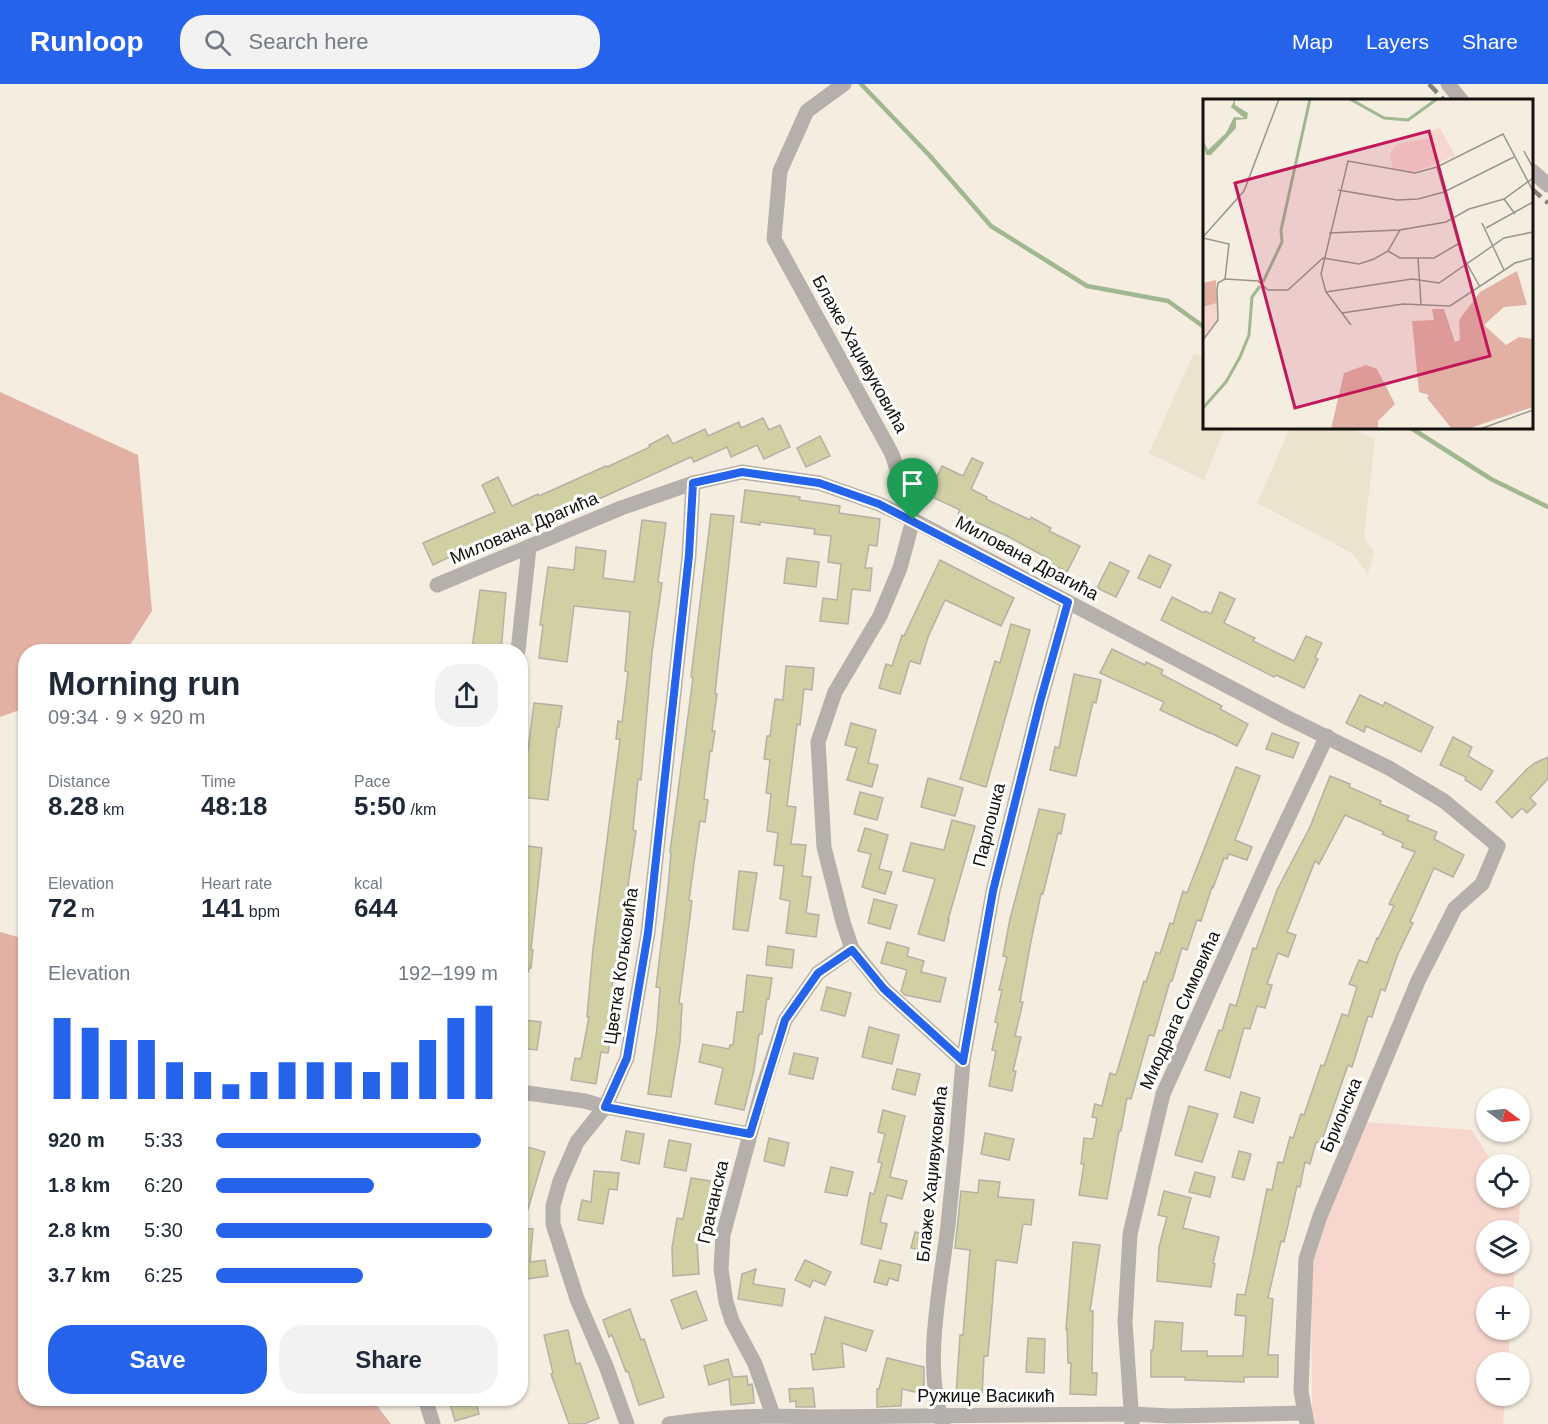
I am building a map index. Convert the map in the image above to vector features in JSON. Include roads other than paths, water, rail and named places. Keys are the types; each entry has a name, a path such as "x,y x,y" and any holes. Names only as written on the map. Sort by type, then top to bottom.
{"street":[{"name":"Блаже Хаџивуковића","path":"844,84 807,111 780,171 774,239 892,454 913,520"},
{"path":"1448,84 1460,99"},
{"path":"1533,172 1548,185"},
{"name":"Милована Драгића","path":"437,585 621,508 693,483 742,472 819,483 879,504 913,520 1286,717 1389,768 1444,801 1498,846"},
{"name":"Цветка Кољковића","path":"627,1424 606,1366 577,1299 553,1224 553,1206 560,1181 577,1142 605,1107 627,1058 648,933 687,577 693,483"},
{"path":"913,520 900,568 880,616 835,692 818,742 824,847 852,950 884,989 963,1061"},
{"path":"519,644 530,547"},
{"name":"Парлошка","path":"963,1061 993,891 1040,702 1068,602"},
{"name":"Миодрага Симовића","path":"1131,1419 1125,1322 1130,1234 1163,1094 1270,856 1328,736"},
{"name":"Брионска","path":"1305,1418 1301,1391 1306,1259 1320,1216 1418,981 1455,908 1482,884 1498,846"},
{"name":"Грачанска","path":"773,1415 755,1364 732,1321 726,1302 721,1269 723,1235 750,1134 785,1020 818,973 852,950"},
{"name":"Блаже Хаџивуковића","path":"942,1420 935,1375 934,1333 948,1225 963,1061"},
{"path":"528,1093 585,1101 605,1107 750,1134"},
{"path":"428,1406 434,1424"},
{"name":"Ружице Васикић","path":"669,1424 709,1418 773,1415 942,1420 1131,1419 1172,1416 1305,1418"}],"waterway":[{"path":"861,84 930,156 991,226 1087,286 1168,301 1203,326"},
{"path":"1413,429 1491,479 1548,507"}],"railway":[{"path":"1429,84 1443,99"},
{"path":"1533,190 1548,203"}]}
